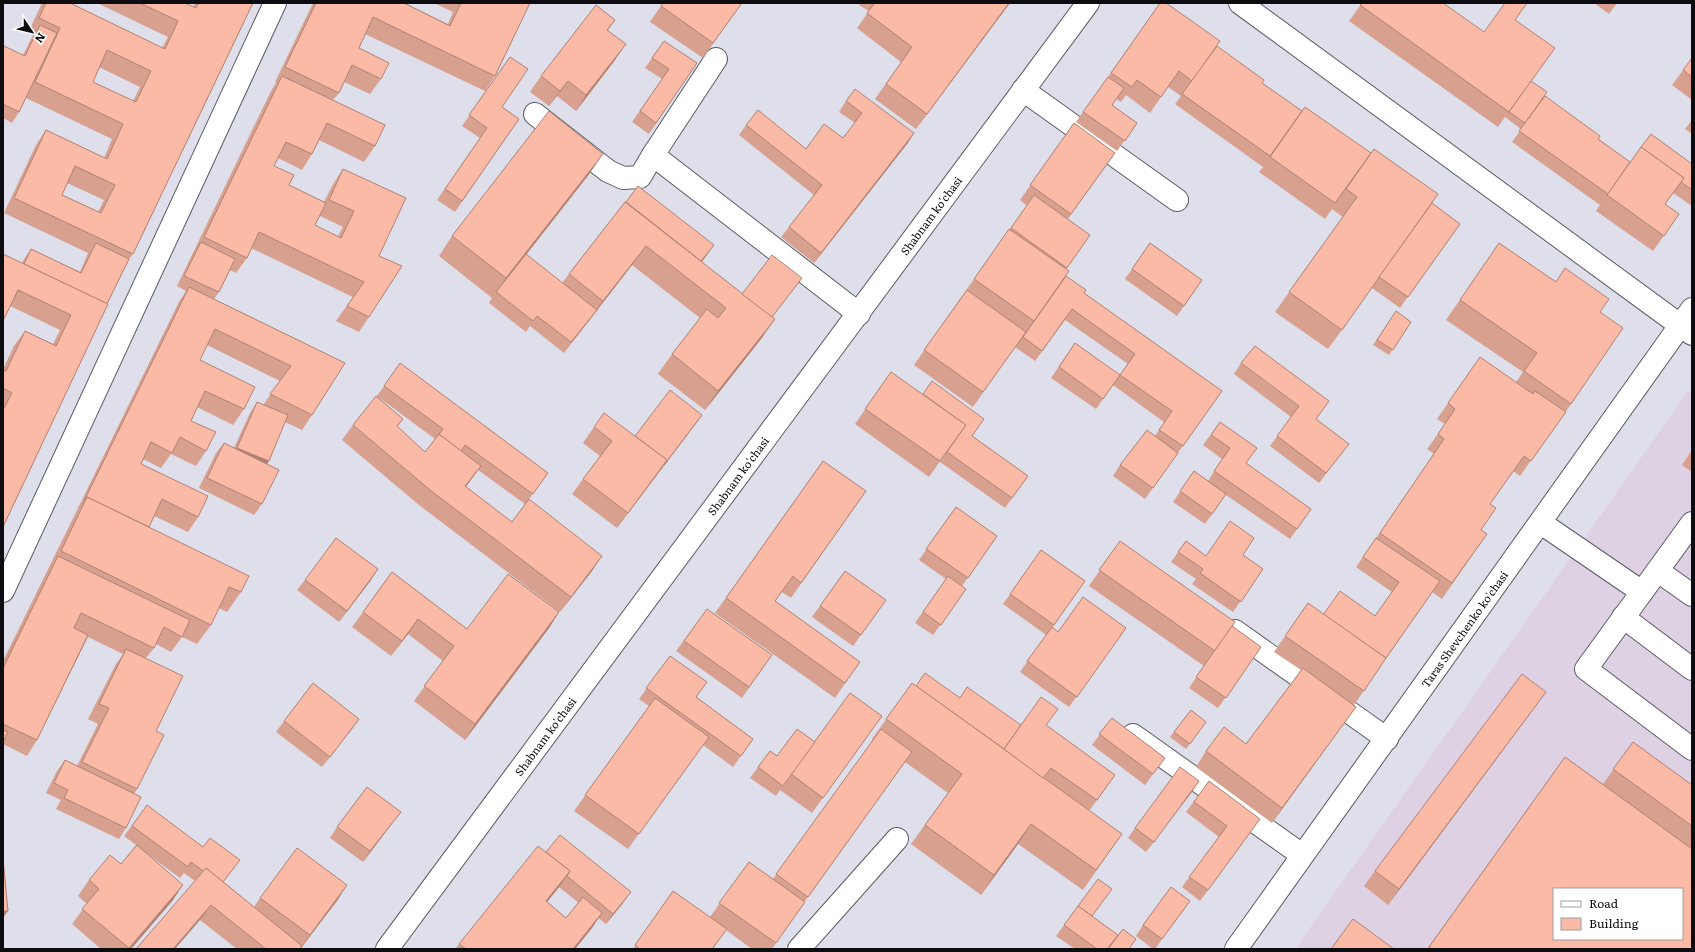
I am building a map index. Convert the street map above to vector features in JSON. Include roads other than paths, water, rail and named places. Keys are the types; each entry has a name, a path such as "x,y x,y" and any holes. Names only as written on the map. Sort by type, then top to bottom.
{"street":[{"path":"3,591 275,3"},
{"name":"Shabnam ko'chasi","path":"387,949 1088,3"},
{"path":"1240,3 1688,323"},
{"path":"535,114 608,171 623,178 640,177 716,59"},
{"path":"1023,90 1177,200"},
{"path":"653,155 859,314"},
{"name":"Taras Shevchenko ko'chasi","path":"1236,949 1541,523 1688,323"},
{"path":"1541,523 1642,592"},
{"path":"1692,523 1586,669 1692,749"},
{"path":"1658,570 1692,595"},
{"path":"1623,617 1692,669"},
{"path":"1219,620 1387,739"},
{"path":"1127,730 1302,855"},
{"path":"799,949 897,839"}]}
